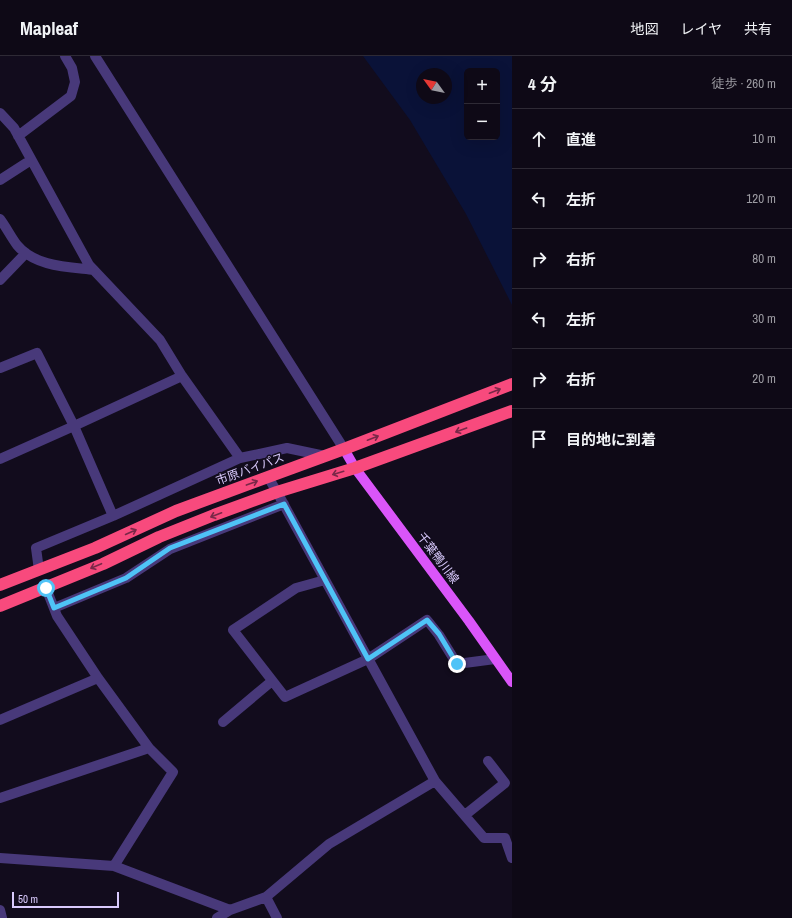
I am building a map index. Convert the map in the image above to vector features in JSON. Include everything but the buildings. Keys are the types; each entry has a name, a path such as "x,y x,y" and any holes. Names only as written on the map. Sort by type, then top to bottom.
{"highway":[{"name":"市原バイパス","path":"0,585 95,548 176,511 344,449 512,384"},
{"path":"0,606 103,564 159,537 277,492 355,468 512,411"}],"main road":[{"name":"千葉鴨川線","path":"344,449 355,468 469,621 512,682"}],"street":[{"path":"18,136 71,96 74,91 75,82 72,68 65,56"},
{"path":"95,56 344,449"},
{"path":"0,113 14,128 89,265 160,340 182,376 240,458"},
{"path":"0,180 31,160"},
{"path":"0,219 18,246 26,253 48,264 94,270"},
{"path":"0,280 26,253"},
{"path":"0,368 36,353 74,426 113,516"},
{"path":"0,459 182,376"},
{"path":"39,570 36,548 113,516 240,458 288,448 325,456"},
{"path":"268,477 435,782 484,838 505,838 512,858"},
{"path":"54,608 126,578 170,548 284,504"},
{"path":"325,580 296,588 233,630 285,697 368,659 427,620 439,634 457,664 495,659"},
{"path":"46,588 57,616 98,678 149,748 173,772 114,866"},
{"path":"0,720 98,678"},
{"path":"223,722 272,681"},
{"path":"0,798 149,748"},
{"path":"465,815 505,784 488,761"},
{"path":"217,918 230,910 266,897 329,844 435,782"},
{"path":"0,858 114,866 230,910"},
{"path":"266,897 277,918"},
{"path":"0,910 2,918"}],"shaded area":[{"path":"363,56 512,56 512,305 466,214 410,120"}],"route":[{"path":"46,588 54,608 126,578 170,548 284,504 368,659 427,620 439,634 457,664"}]}
